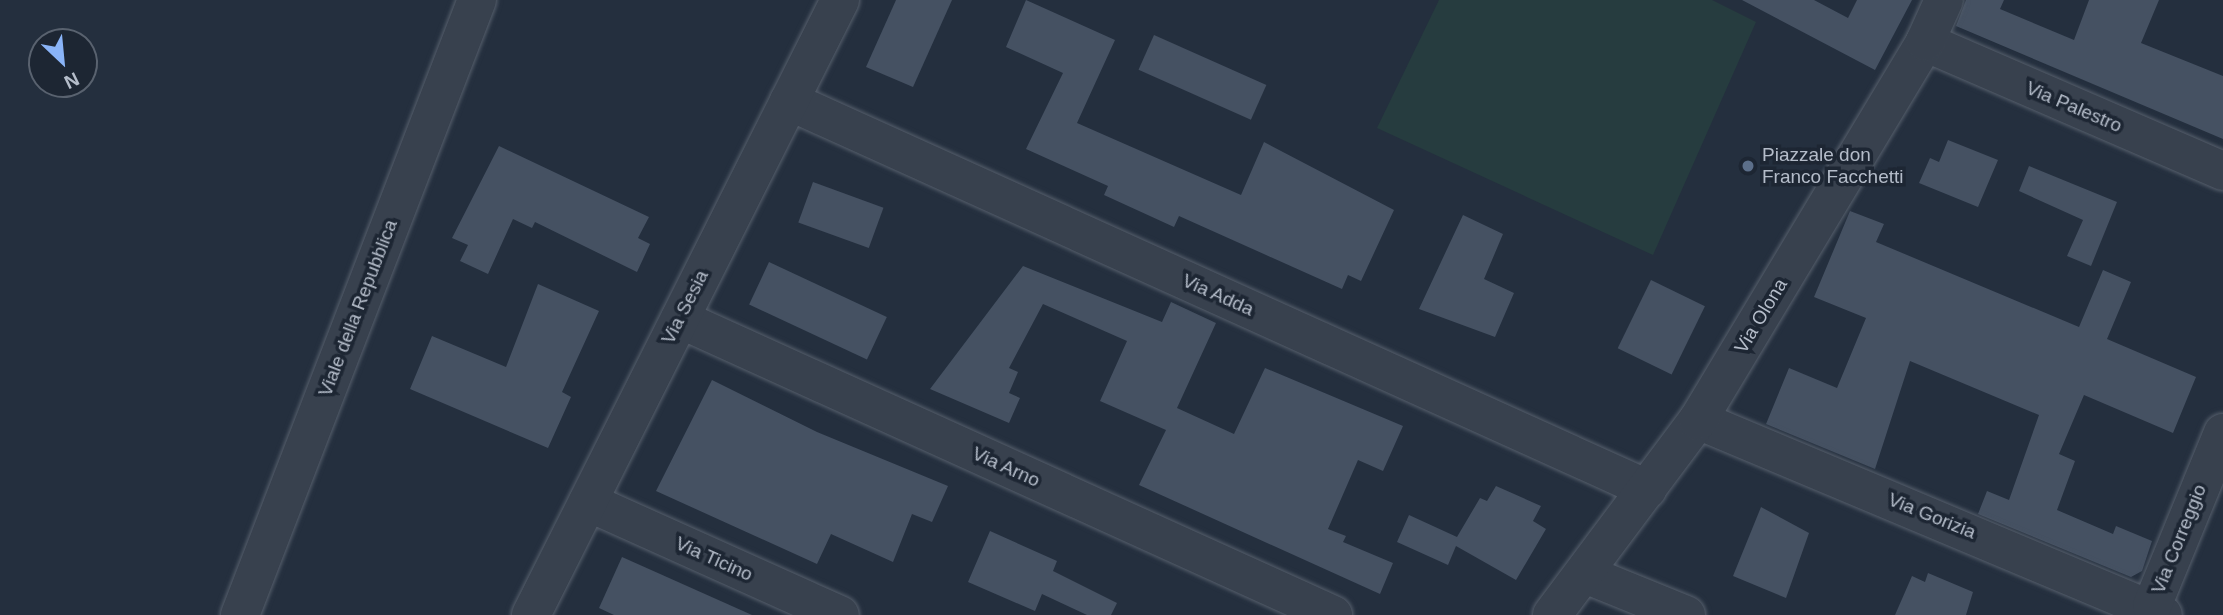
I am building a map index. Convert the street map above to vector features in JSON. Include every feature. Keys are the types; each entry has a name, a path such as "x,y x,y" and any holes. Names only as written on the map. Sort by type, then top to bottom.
{"street":[{"name":"Viale della Repubblica","path":"240,615 477,0"},
{"name":"Via Sesia","path":"531,615 840,0"},
{"name":"Via Olona","path":"1552,615 1698,420 1925,42 1944,0"},
{"name":"Via Palestro","path":"1925,42 2223,171"},
{"name":"Via Adda","path":"789,100 1647,489"},
{"name":"Via Arno","path":"680,319 1333,615"},
{"name":"Via Gorizia","path":"1698,420 2157,611"},
{"name":"Via Correggio","path":"2157,611 2223,433"},
{"name":"Via Ticino","path":"588,502 840,615"},
{"path":"1585,574 1686,615"}],"green space":[{"path":"1439,0 1712,0 1756,22 1653,255 1377,128"}],"building":[{"path":"896,0 952,0 913,87 866,67"},
{"path":"1026,0 1115,40 1077,123 1241,195 1264,142 1394,210 1361,281 1348,275 1342,289 1179,216 1174,227 1104,195 1108,186 1026,149 1063,73 1006,47"},
{"path":"1742,0 1814,0 1848,18 1857,0 1912,0 1875,70"},
{"path":"1966,0 2004,0 2000,9 2074,40 2089,0 2159,0 2141,43 2223,76 2223,139 1956,26"},
{"path":"1154,35 1266,85 1251,120 1139,70"},
{"path":"1948,140 1998,160 1978,207 1919,183 1930,158 1939,162"},
{"path":"499,146 649,217 638,238 650,244 637,272 535,222 532,228 513,219 488,274 460,261 468,245 452,238"},
{"path":"2029,166 2117,202 2091,266 2067,256 2083,220 2019,191"},
{"path":"813,182 883,208 869,248 798,222"},
{"path":"1850,211 1884,224 1876,242 2079,327 2103,270 2131,282 2107,339 2196,377 2173,433 2084,395 2059,454 2075,461 2057,510 2113,534 2116,526 2152,541 2142,571 2131,577 1978,514 1987,491 2009,500 2039,415 1910,361 1875,469 1766,424 1789,368 1837,388 1866,318 1814,297"},
{"path":"1463,215 1503,234 1484,279 1514,293 1495,337 1419,309"},
{"path":"769,262 887,317 867,360 749,305"},
{"path":"1023,266 1162,322 1171,302 1216,323 1177,408 1234,434 1265,368 1403,426 1383,471 1358,460 1328,529 1346,536 1343,542 1393,563 1380,594 1139,485 1166,430 1100,401 1127,341 1043,304 1009,368 1018,372 1009,393 1020,398 1009,423 930,389"},
{"path":"1651,280 1705,306 1672,375 1618,348"},
{"path":"538,284 599,311 562,392 571,397 548,448 410,389 432,336 506,367"},
{"path":"712,380 817,432 948,486 932,522 912,514 893,562 831,534 817,564 656,491"},
{"path":"1496,486 1541,506 1533,521 1546,529 1516,580 1456,546 1448,565 1397,542 1409,515 1457,537 1480,498 1487,501"},
{"path":"1761,507 1809,533 1786,598 1733,576"},
{"path":"990,531 1057,561 1053,571 1117,603 1111,615 1087,615 1042,594 1035,611 968,582"},
{"path":"622,557 752,615 614,615 599,608"},
{"path":"1928,573 1973,592 1966,615 1895,615 1912,576 1925,582"}],"place":[{"name":"Piazzale don Franco Facchetti","path":"1748,166"}]}
